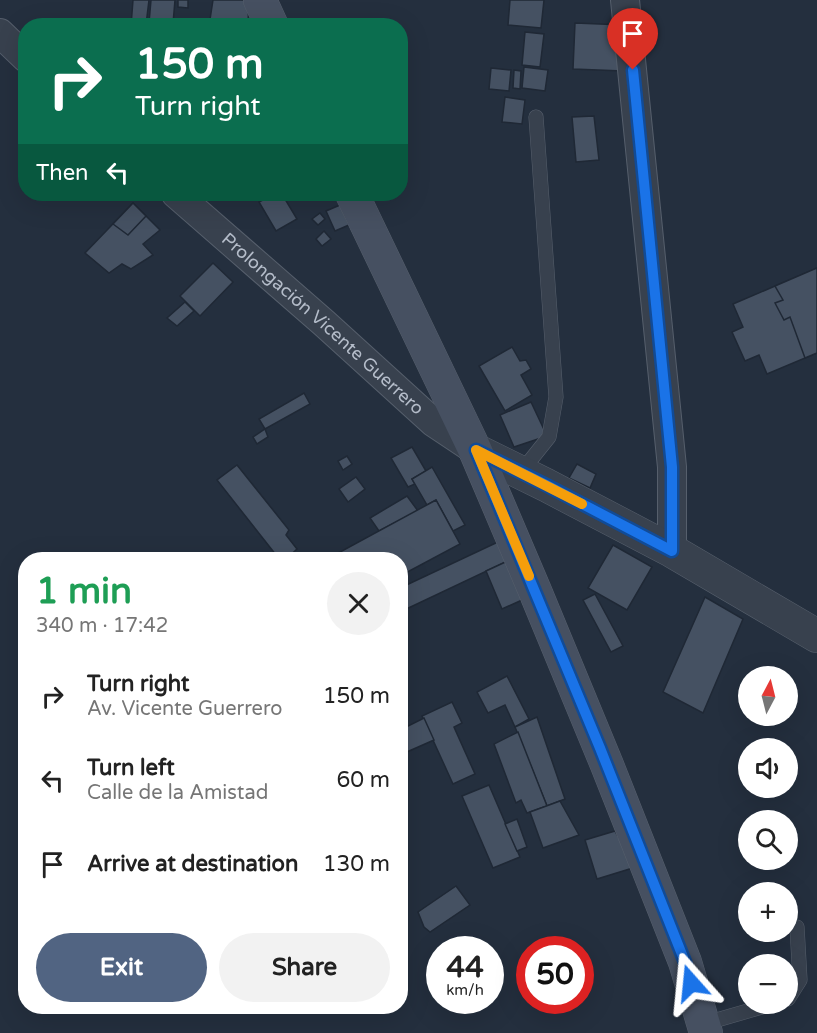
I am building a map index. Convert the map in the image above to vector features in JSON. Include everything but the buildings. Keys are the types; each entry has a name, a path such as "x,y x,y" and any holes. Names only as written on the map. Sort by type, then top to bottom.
{"main road":[{"path":"260,0 268,18"},
{"path":"355,201 476,450 607,765 685,962 705,1028"}],"street":[{"path":"625,0 671,456 672,551"},
{"path":"0,33 18,50"},
{"name":"Prolongación Vicente Guerrero","path":"184,201 433,422 476,450"},
{"path":"476,450 672,551 817,636"}],"lane":[{"path":"521,472 549,437 556,397 536,117"},
{"path":"798,942 800,980 798,983"},
{"path":"705,1028 744,1014"}],"slow traffic":[{"path":"529,576 476,450 582,504"}],"route":[{"path":"633,70 672,467 672,551 476,450 600,748 685,962 691,983"}]}
